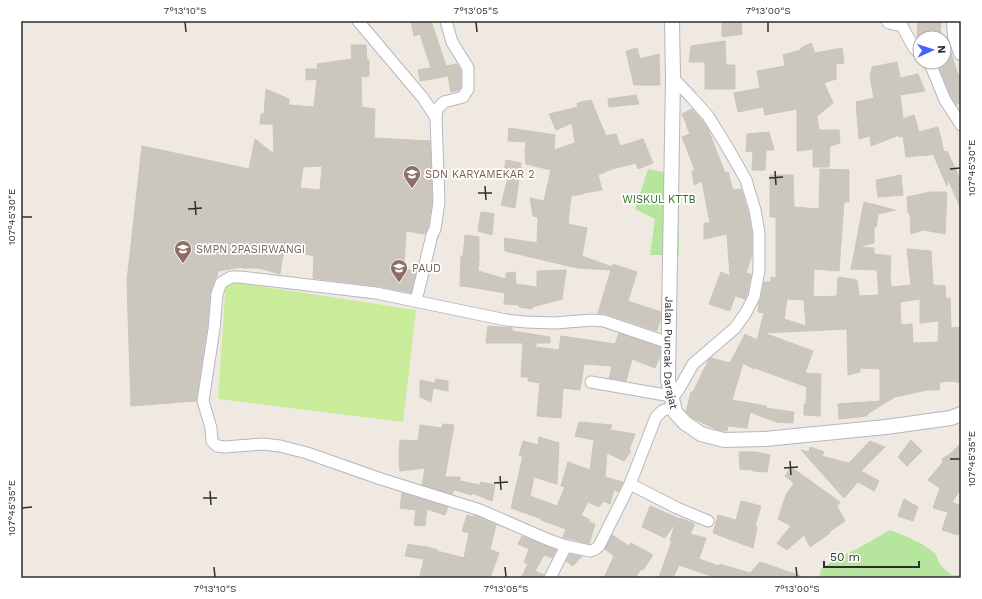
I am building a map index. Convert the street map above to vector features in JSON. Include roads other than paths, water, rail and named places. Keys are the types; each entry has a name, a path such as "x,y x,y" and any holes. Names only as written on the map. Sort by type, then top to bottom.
{"street":[{"path":"358,21 423,98 436,118"},
{"path":"416,301 432,235 435,229 439,202 437,109 444,102 462,97 468,89 468,68 452,42 446,21"},
{"name":"Jalan Puncak Darajat","path":"672,21 673,78 668,380 675,412 684,424 701,434 724,440 765,439 859,430 951,418 961,414"},
{"path":"887,21 889,23 902,26 912,44"},
{"path":"954,21 955,36 961,53"},
{"path":"933,70 945,100 961,125"},
{"path":"669,342 604,321 592,320 555,323 506,320 376,292 231,277 221,283 217,294 214,329 203,401 211,428 212,441 217,446 263,444 280,446 307,453 381,479 480,510 566,546 590,551 597,548 630,484 656,417 672,400 693,364 735,328 745,314 754,297 759,272 759,233 755,210 746,180 708,116 673,78"},
{"path":"591,382 672,400"},
{"path":"630,484 677,508 708,521"},
{"path":"550,578 566,546"}],"place":[{"name":"SDN KARYAMEKAR 2","path":"412,189"},
{"name":"SMPN 2PASIRWANGI","path":"183,264"},
{"name":"PAUD","path":"399,283"}],"park label":[{"name":"WISKUL KTTB","path":"659,199"}]}
